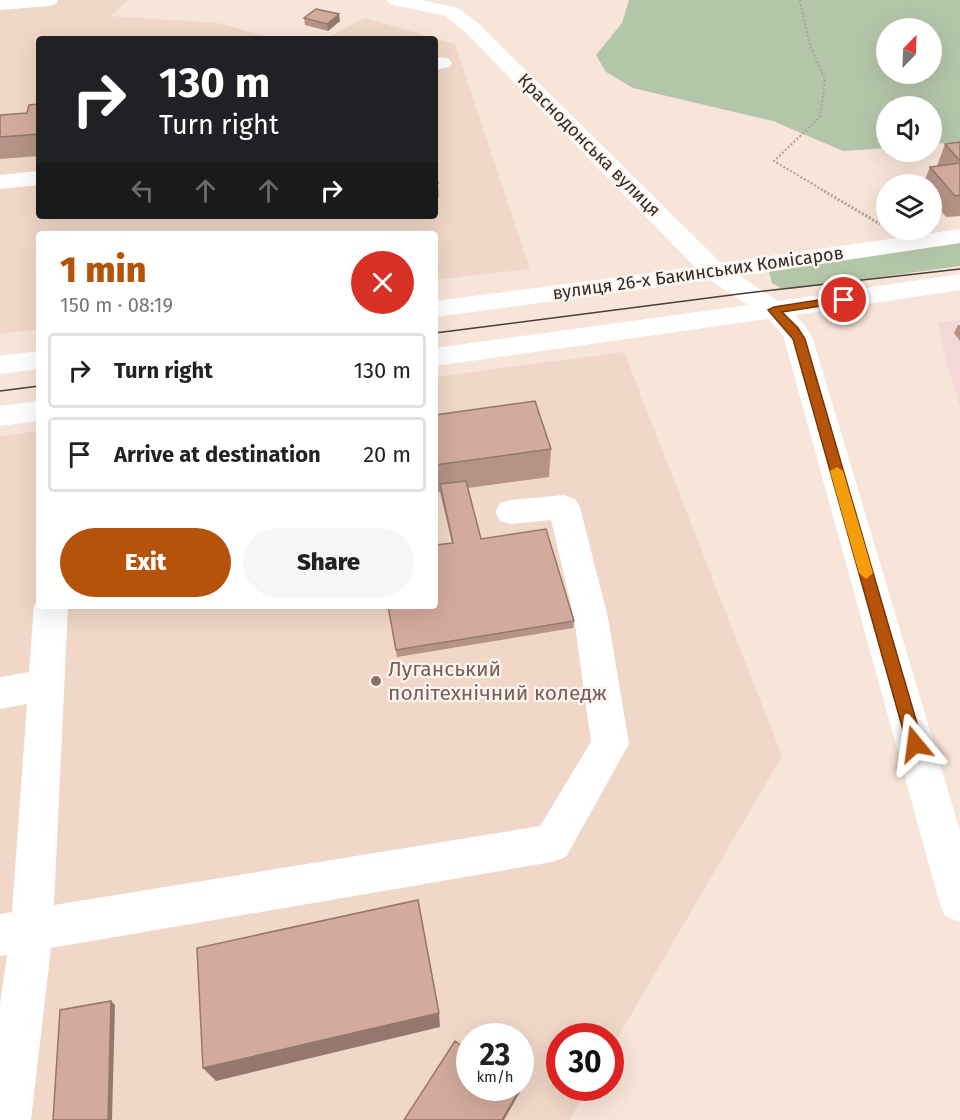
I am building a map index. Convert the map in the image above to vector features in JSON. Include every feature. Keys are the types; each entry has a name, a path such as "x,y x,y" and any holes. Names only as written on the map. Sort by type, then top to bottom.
{"street":[{"path":"0,4 49,0"},
{"name":"Краснодонська вулиця","path":"396,0 449,6 715,272 774,310 794,330 799,339 960,901"},
{"path":"0,182 36,178"},
{"name":"вулиця 26-х Бакинських Комісаров","path":"438,309 715,272 960,236"},
{"path":"438,357 960,282"},
{"path":"0,365 36,360"},
{"path":"0,416 36,411"},
{"path":"16,932 552,843 610,744 591,618 564,507 511,512"},
{"path":"8,1120 16,932 47,685 51,609"},
{"path":"0,693 47,685"}],"path":[{"path":"800,0 809,42 825,80 820,117 774,161 876,222"}],"shaded area":[{"path":"0,0 129,0 110,16 218,23 265,36 36,36 36,219 438,219 438,39 455,44 530,269 438,280 438,231 36,231 36,329 0,334"},
{"path":"365,18 427,36 331,36"},
{"path":"960,320 960,407 944,354 938,322"},
{"name":"Луганський політехнічний коледж","path":"624,352 782,756 624,1027 624,1023 546,1023 546,1101 580,1101 569,1120 0,1120 0,436 36,431 36,609 438,609 438,377"}],"green space":[{"path":"629,0 960,0 960,142 942,143 942,96 876,96 876,149 843,151 773,121 633,88 606,72 596,55 622,23"},
{"path":"960,242 960,266 791,289 781,288 772,283 769,272 780,265"}],"building":[{"path":"316,9 339,14 327,24 304,18"},
{"path":"36,104 36,134 0,137 0,115 27,113 29,105"},
{"path":"960,142 960,161 945,144"},
{"path":"960,163 960,195 955,196 942,181 942,174 936,174 930,167"},
{"path":"535,401 551,449 438,465 438,415"},
{"path":"466,481 481,539 546,529 574,621 396,650 389,609 438,609 438,545 453,543 440,484"},
{"path":"418,900 439,1013 203,1068 197,948"},
{"path":"111,1001 108,1120 53,1120 60,1010"},
{"path":"455,1041 456,1101 513,1101 502,1120 404,1120"}],"tram line":[{"path":"438,333 747,293 960,269"},
{"path":"0,391 36,386"}],"slow traffic":[{"path":"837,471 866,573"}],"place":[{"name":"Луганський політехнічний коледж","path":"376,681"}],"route":[{"path":"844,300 774,310 794,330 799,339 915,744"}]}
